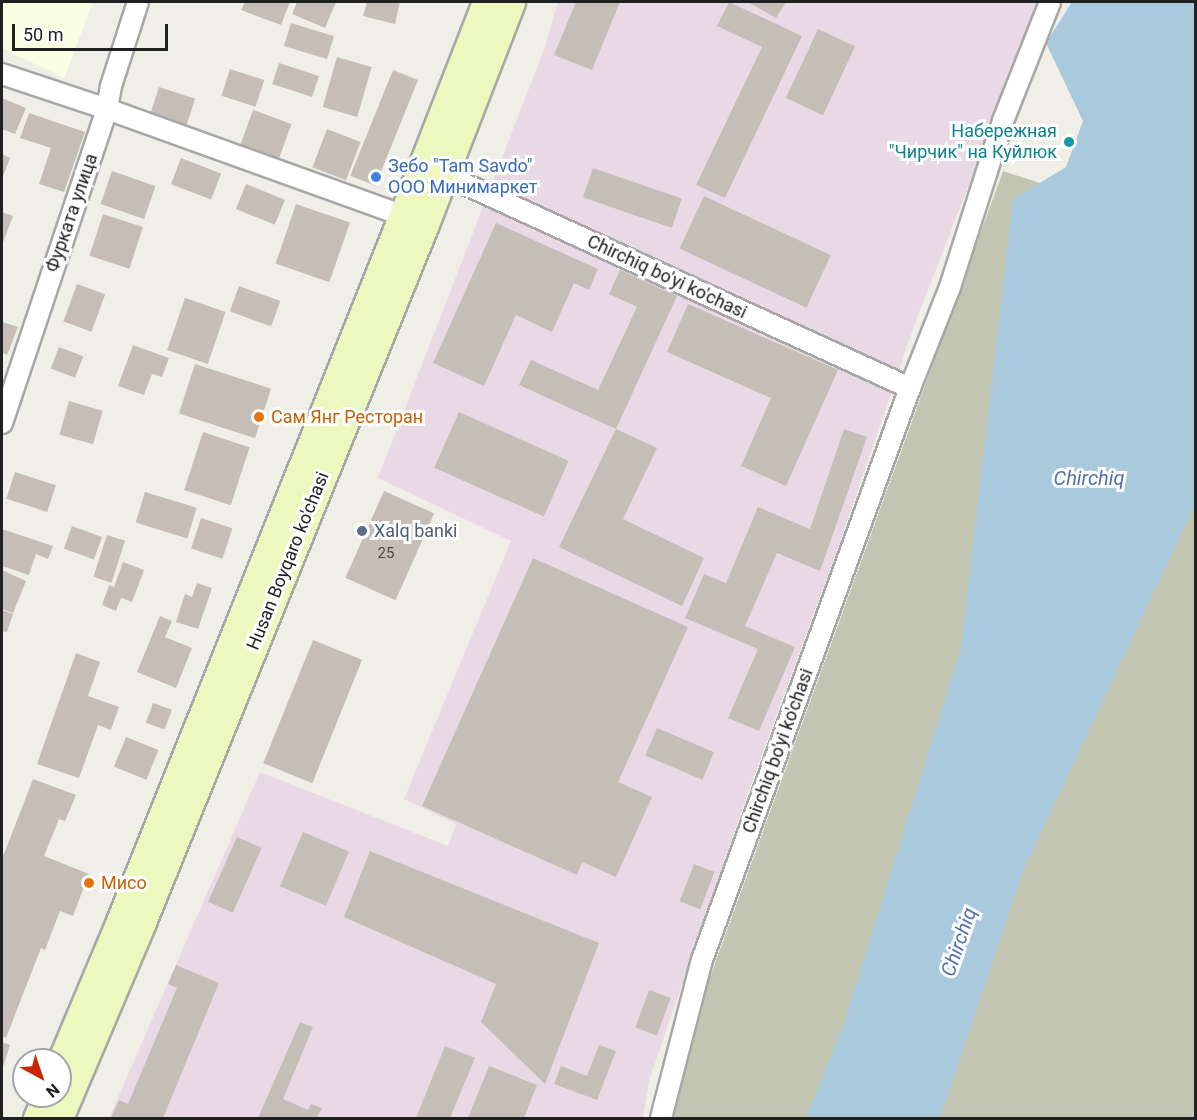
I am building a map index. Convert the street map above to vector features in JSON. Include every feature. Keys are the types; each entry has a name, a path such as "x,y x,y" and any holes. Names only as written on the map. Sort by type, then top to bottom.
{"main road":[{"name":"Husan Boyqaro ko'chasi","path":"434,170 486,2"},
{"name":"Husan Boyqaro ko'chasi","path":"59,1119 142,922 434,170 511,2"},
{"name":"Husan Boyqaro ko'chasi","path":"67,1048 414,220"}],"street":[{"name":"Фурката улица","path":"2,423 107,109 111,86 138,2"},
{"name":"Chirchiq bo'yi ko'chasi","path":"661,1119 702,960 910,388 950,287 1004,121 1050,2"},
{"path":"2,74 107,109 414,220"},
{"name":"Chirchiq bo'yi ko'chasi","path":"434,170 910,388"}],"shaded area":[{"path":"2,2 93,2 64,78 2,48"},
{"path":"558,2 1040,2 914,326 838,548 745,801 650,1078 643,1118 109,1118 260,772 448,846 456,824 404,799 511,541 378,478 545,47"},
{"path":"1003,171 1195,234 1195,1118 667,1118 674,1076"}],"water":[{"name":"Chirchiq","path":"1072,2 1195,2 1195,504 1022,873 940,1118 806,1118 844,1023 961,648 1013,199 1066,167 1083,121 1046,43"}],"building":[{"path":"245,2 290,2 281,25 241,10"},
{"path":"297,2 336,2 325,28 292,14"},
{"path":"367,2 400,2 395,24 363,16"},
{"path":"576,2 620,2 592,70 554,55"},
{"path":"729,2 802,36 725,198 696,185 762,47 717,26"},
{"path":"748,2 786,2 776,18"},
{"path":"291,23 334,36 327,59 284,46"},
{"path":"818,29 855,46 823,115 786,98"},
{"path":"337,57 372,67 357,117 323,107"},
{"path":"279,63 319,76 312,97 272,84"},
{"path":"230,69 264,80 256,107 221,96"},
{"path":"393,70 418,80 375,186 350,176"},
{"path":"159,87 195,99 186,125 150,114"},
{"path":"2,98 26,108 15,134 2,129"},
{"path":"253,110 292,124 278,161 240,147"},
{"path":"29,113 85,132 64,192 39,184 51,148 20,138"},
{"path":"327,129 361,142 346,180 312,167"},
{"path":"2,154 10,158 2,179"},
{"path":"181,158 221,173 211,200 171,184"},
{"path":"593,168 682,199 672,228 583,197"},
{"path":"112,171 155,186 144,219 101,204"},
{"path":"246,184 285,200 275,225 236,209"},
{"path":"704,196 831,255 806,308 679,249"},
{"path":"296,204 350,223 329,282 275,264"},
{"path":"2,212 13,216 2,245"},
{"path":"103,214 143,227 129,269 89,256"},
{"path":"496,223 598,269 589,290 574,283 552,332 516,315 484,386 433,363"},
{"path":"620,270 677,296 616,429 519,385 531,360 598,390 637,307 609,294"},
{"path":"77,284 105,294 92,332 63,322"},
{"path":"239,286 280,301 271,326 230,311"},
{"path":"185,298 226,312 208,364 167,350"},
{"path":"688,304 838,370 786,486 741,466 771,398 667,352"},
{"path":"2,322 18,327 7,355 2,352"},
{"path":"133,345 169,358 162,377 152,374 144,395 118,386"},
{"path":"59,347 83,356 75,378 51,368"},
{"path":"195,364 271,389 255,438 179,413"},
{"path":"69,401 103,411 93,444 59,435"},
{"path":"459,412 569,461 544,517 434,468"},
{"path":"616,429 657,448 623,519 704,558 682,606 559,547"},
{"path":"844,429 867,437 820,571 777,553 745,626 795,647 759,731 728,718 758,649 685,618 704,574 726,583 758,507 810,529"},
{"path":"203,432 250,447 231,505 184,490"},
{"path":"15,472 56,485 47,512 6,499"},
{"path":"384,491 434,513 396,600 345,578"},
{"path":"145,492 197,508 187,538 136,523"},
{"path":"201,518 232,528 222,559 191,548"},
{"path":"72,526 102,537 94,559 64,549"},
{"path":"2,529 53,546 48,559 36,554 29,575 2,566"},
{"path":"107,535 125,541 111,583 93,577"},
{"path":"533,558 688,627 618,782 652,797 616,877 582,862 577,875 422,806"},
{"path":"123,562 144,570 132,602 121,598 116,611 102,605 109,585 114,587"},
{"path":"2,570 26,581 13,613 2,609"},
{"path":"197,583 212,588 198,629 176,622 185,594 192,597"},
{"path":"2,610 13,614 7,632 2,631"},
{"path":"160,616 172,621 165,637 192,648 176,688 137,672"},
{"path":"313,640 362,660 312,783 263,763"},
{"path":"76,653 100,662 88,696 119,707 111,730 98,725 79,778 37,764"},
{"path":"153,703 172,710 165,730 146,723"},
{"path":"657,728 714,752 702,780 645,756"},
{"path":"126,737 158,750 146,780 114,767"},
{"path":"33,779 76,795 65,821 59,819 44,856 89,874 73,916 60,911 45,950 41,948 6,1038 2,1036 2,859"},
{"path":"303,832 349,852 326,906 280,886"},
{"path":"237,837 262,848 233,913 208,902"},
{"path":"370,851 599,943 545,1084 481,1022 496,984 344,917"},
{"path":"694,864 715,872 700,909 680,901"},
{"path":"176,965 219,983 163,1118 111,1118 119,1100 128,1104 177,988 168,984"},
{"path":"649,990 671,998 657,1035 635,1028"},
{"path":"300,1022 313,1027 283,1099 308,1110 311,1104 322,1108 317,1118 258,1118"},
{"path":"2,1042 10,1045 2,1070"},
{"path":"599,1045 616,1051 597,1100 554,1084 561,1066 587,1076"},
{"path":"445,1046 475,1058 450,1118 416,1118"},
{"path":"489,1066 537,1085 524,1118 468,1118"}],"place":[{"name":"Набережная \"Чирчик\" на Куйлюк","path":"1069,142"},
{"name":"Зебо \"Tam Savdo\" ООО Минимаркет","path":"376,177"},
{"name":"Сам Янг Ресторан","path":"259,417"},
{"name":"Xalq banki","path":"362,531"},
{"name":"Мисо","path":"89,883"}]}
